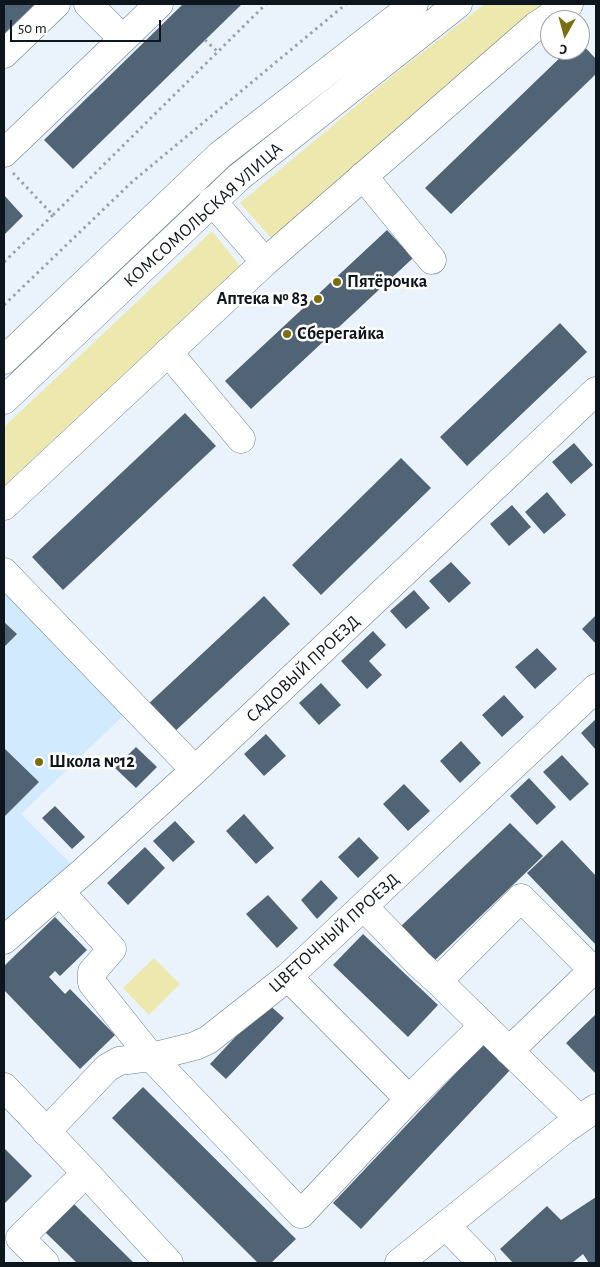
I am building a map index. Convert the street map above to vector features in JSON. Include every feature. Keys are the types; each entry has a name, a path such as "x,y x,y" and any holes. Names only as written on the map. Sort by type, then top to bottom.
{"street":[{"path":"4,54 56,4"},
{"path":"88,4 123,39"},
{"path":"7,161 123,39 159,4"},
{"name":"КОМСОМОЛЬСКАЯ УЛИЦА","path":"4,360 220,155 414,4"},
{"name":"КОМСОМОЛЬСКАЯ УЛИЦА","path":"4,400 212,201 458,4"},
{"path":"4,506 265,262 536,26 569,4"},
{"path":"363,176 432,260"},
{"path":"212,201 265,262"},
{"path":"168,352 241,439"},
{"name":"САДОВЫЙ ПРОЕЗД","path":"4,940 195,770 596,391"},
{"path":"4,572 195,770"},
{"name":"ЦВЕТОЧНЫЙ ПРОЕЗД","path":"46,1132 107,1068 119,1061 151,1057 194,1046 208,1040 288,977 596,688"},
{"path":"60,892 112,949 92,972 92,983 151,1057 301,1214 409,1099 484,1026"},
{"path":"438,981 521,898 593,970 509,1051"},
{"path":"364,907 419,964 509,1051 588,1113 399,1263"},
{"path":"288,977 409,1099"},
{"path":"4,1087 169,1263"},
{"path":"45,1263 12,1231 86,1173"},
{"path":"446,1226 482,1263"}],"path":[{"path":"4,262 266,4"},
{"path":"4,305 133,181 346,4"},
{"path":"205,40 218,52"},
{"path":"7,161 53,215"}],"shaded area":[{"path":"485,4 548,4 272,239 240,203 392,76"},
{"path":"212,231 240,266 4,486 4,427"},
{"name":"Школа №12","path":"4,582 128,711 21,814 72,865 4,924"},
{"path":"154,958 180,984 149,1015 123,988"}],"building":[{"path":"4,4 35,4 4,34"},
{"path":"183,4 242,4 73,169 44,140"},
{"path":"590,53 596,59 596,74 451,214 425,188 558,60 590,60"},
{"path":"4,195 23,216 4,235"},
{"path":"387,230 413,258 251,409 225,381"},
{"path":"560,323 587,352 467,466 440,437"},
{"path":"185,413 216,446 63,590 32,557"},
{"path":"574,443 593,465 571,484 552,462"},
{"path":"401,458 431,488 321,595 292,565"},
{"path":"547,492 566,515 544,534 525,512"},
{"path":"512,505 531,527 509,546 490,524"},
{"path":"451,562 471,583 449,603 429,581"},
{"path":"414,590 430,608 406,629 390,611"},
{"path":"264,596 290,624 171,735 145,707"},
{"path":"596,615 596,644 582,629"},
{"path":"4,622 17,634 4,647"},
{"path":"373,631 386,645 369,661 382,675 367,689 341,661"},
{"path":"537,648 557,669 535,689 515,667"},
{"path":"321,683 341,705 319,725 299,703"},
{"path":"504,695 524,717 502,737 482,715"},
{"path":"596,719 596,750 581,733"},
{"path":"266,734 286,756 264,776 244,754"},
{"path":"461,741 481,763 460,783 440,761"},
{"path":"136,747 157,767 136,788 115,768"},
{"path":"4,748 39,782 4,817"},
{"path":"562,755 589,784 570,801 543,772"},
{"path":"529,778 556,807 537,825 510,796"},
{"path":"404,784 430,811 408,831 383,804"},
{"path":"55,806 85,837 72,849 42,818"},
{"path":"244,814 274,848 256,864 226,831"},
{"path":"175,821 195,842 173,862 153,841"},
{"path":"510,823 543,856 433,962 400,927"},
{"path":"359,837 379,858 358,878 338,857"},
{"path":"562,840 596,876 596,945 527,873"},
{"path":"145,847 165,868 128,905 107,883"},
{"path":"321,880 338,898 317,919 301,900"},
{"path":"268,895 298,928 277,948 246,914"},
{"path":"55,917 87,950 60,976 55,971 49,977 65,994 70,989 115,1035 80,1069 4,990 4,966"},
{"path":"363,934 438,1005 408,1037 333,965"},
{"path":"267,1003 284,1018 226,1079 210,1064"},
{"path":"596,1014 596,1074 566,1043"},
{"path":"484,1043 512,1068 361,1229 333,1203"},
{"path":"143,1087 296,1239 271,1263 258,1263 112,1118"},
{"path":"4,1148 32,1176 4,1204"},
{"path":"596,1197 596,1263 589,1263 583,1254 572,1263 513,1263 500,1249 547,1206 561,1220"},
{"path":"73,1203 134,1263 77,1263 45,1232"}],"place":[{"name":"Пятёрочка","path":"337,282"},
{"name":"Аптека № 83","path":"318,299"},
{"name":"Сберегайка","path":"287,334"},
{"name":"Школа №12","path":"39,762"}]}
